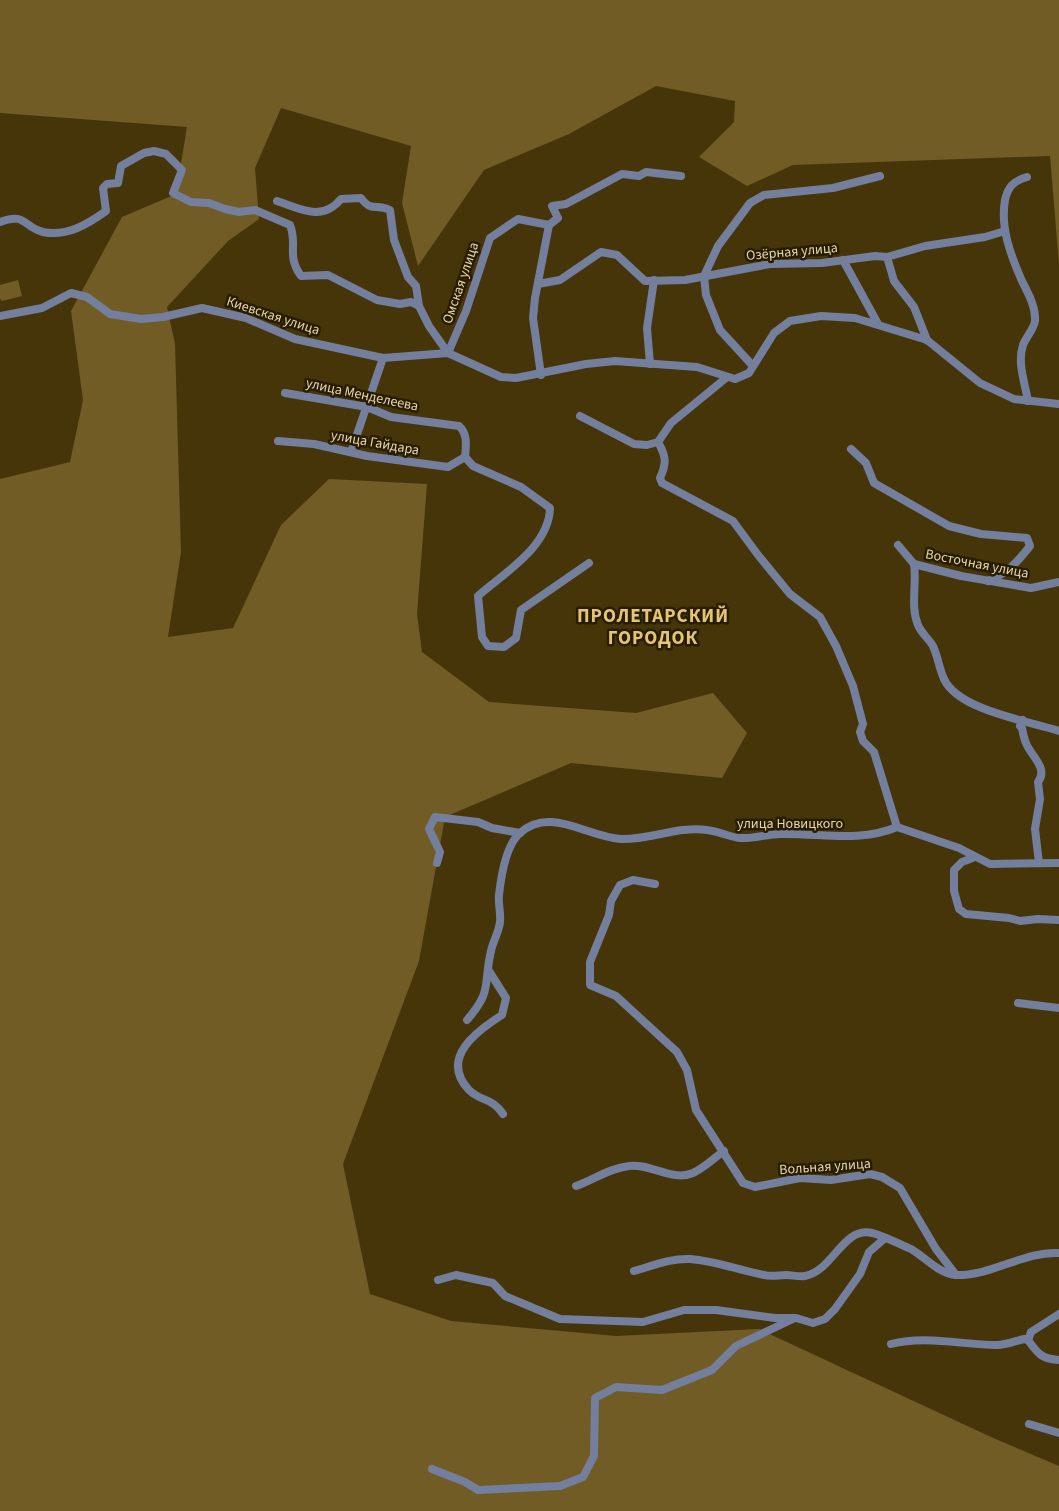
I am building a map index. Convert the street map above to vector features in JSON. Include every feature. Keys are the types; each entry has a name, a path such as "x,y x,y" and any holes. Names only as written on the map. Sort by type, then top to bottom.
{"street":[{"path":"0,222 12,218 20,218 42,232 67,231 86,226 106,211 103,188 107,184 118,182 121,166 144,153 154,151 166,154 182,170 172,193 191,202 209,203 239,212 255,210 290,225 294,234 291,251 294,267 301,276 328,275 377,300 400,304 410,302 419,306"},
{"path":"541,375 533,318 549,225 558,218 552,206 566,204 622,174 632,177 646,172 681,176"},
{"path":"752,366 720,330 706,295 704,276 718,246 750,203 764,195 832,188 880,176"},
{"path":"1027,177 1016,180 1006,194 1003,214 1005,231 1016,266 1032,300 1035,322 1023,345 1020,360 1028,401"},
{"path":"277,201 317,213 332,209 341,199 361,198 367,206 390,210 394,240 408,277 416,286 419,306 429,326 448,353"},
{"name":"Омская улица","path":"448,353 466,311 490,238 518,219 549,225"},
{"name":"Озёрная улица","path":"538,284 560,280 589,258 601,252 617,255 645,281 686,280 770,264 822,263 875,256 887,257 925,246 985,237 1005,231"},
{"path":"887,257 894,281 914,307 927,340"},
{"path":"843,260 878,324"},
{"path":"650,364 647,328 654,280"},
{"name":"Киевская улица","path":"0,316 42,308 70,293 87,297 110,314 141,319 163,318 202,308 228,312 294,339 383,358 448,353 501,377 516,378 541,375 586,364 606,362 697,367 712,370 726,378"},
{"path":"580,416 634,444 648,445 658,442 671,423 726,378 735,379 749,372 774,333 790,321 821,316 855,318 927,340 980,384 1014,399 1059,404"},
{"path":"351,452 383,358"},
{"name":"улица Менделеева","path":"285,393 367,407 391,417 459,426 464,430 466,441 465,457"},
{"name":"улица Гайдара","path":"278,441 314,444 367,456 448,467 465,457"},
{"path":"658,442 665,454 666,466 660,478 662,483 733,521 790,594 820,617 836,646 853,686 863,724 860,732 863,741 874,752 897,827 959,848 990,864 1059,863"},
{"path":"851,449 866,463 874,483 949,526 981,534 1027,538 1030,546 1019,560 1006,573 988,581"},
{"path":"465,457 473,466 521,487 550,508 550,517 538,543 478,596 482,637 488,646 504,647 510,643 516,638 521,610 589,563"},
{"name":"Восточная улица","path":"898,546 914,564 988,581 1031,588 1059,582"},
{"path":"914,564 917,581 914,598 918,624 932,644 939,659 944,679 955,694 969,703 1059,731"},
{"path":"1023,720 1020,726 1025,742 1035,755 1041,769 1041,778 1038,782 1040,800 1036,829 1039,863"},
{"path":"437,863 440,852 430,829 435,817 478,822 492,828 520,833"},
{"name":"улица Новицкого","path":"489,971 491,952 500,922 499,896 505,871 505,857 520,833 541,821 570,824 602,836 622,839 685,830 707,830 739,838 781,834 835,838 883,833 897,827"},
{"path":"975,857 962,862 954,870 954,890 959,909 966,914 1020,921 1038,918 1059,920"},
{"name":"Вольная улица","path":"655,884 633,880 620,885 611,901 609,915 590,962 590,985 616,996 677,1052 687,1070 696,1110 743,1183 755,1186 800,1178 831,1180 870,1174 882,1177 900,1188 936,1249 956,1275"},
{"path":"467,1020 481,1003 486,990 489,971"},
{"path":"489,971 506,998 502,1015 480,1029 464,1046 458,1059 459,1075 470,1090 496,1103 503,1114"},
{"path":"1018,1002 1059,1008"},
{"path":"576,1186 608,1171 630,1166 648,1167 674,1176 692,1174 724,1151"},
{"path":"634,1271 673,1260 689,1259 731,1266 766,1276 805,1276 820,1270 833,1259 845,1242 856,1234 872,1232 911,1249 947,1274 979,1273 1039,1254 1059,1253"},
{"path":"438,1280 456,1275 494,1283 504,1296 560,1319 574,1321 643,1322 684,1310 716,1310 775,1318 796,1318 813,1322 826,1319 860,1274 869,1252 884,1238"},
{"path":"1028,1340 1031,1332 1059,1314"},
{"path":"432,1469 465,1482 478,1490 560,1486 584,1477 594,1456 596,1398 616,1387 662,1390 712,1370 736,1346 796,1318"},
{"path":"891,1344 908,1340 997,1345 1028,1340"},
{"path":"1028,1340 1039,1355 1046,1359 1059,1360"},
{"path":"1029,1424 1059,1433"}],"shaded area":[{"path":"0,0 1059,0 1059,264 1050,156 793,165 747,186 699,157 734,122 735,101 656,86 569,134 484,170 418,266 402,203 411,146 281,108 255,168 259,219 228,241 167,307 175,344 181,552 168,637 233,628 281,525 329,479 427,484 417,614 422,652 489,702 636,713 713,693 747,733 722,778 571,763 445,817 419,961 343,1164 370,1294 451,1321 616,1336 759,1329 991,1437 1059,1466 1059,1511 0,1511 0,479 70,462 83,400 71,311 122,217 176,194 187,127 0,113"},
{"path":"18,280 22,296 2,301 0,299 0,285"}],"district":[{"name":"ПРОЛЕТАРСКИЙ ГОРОДОК","path":"653,627"}]}
